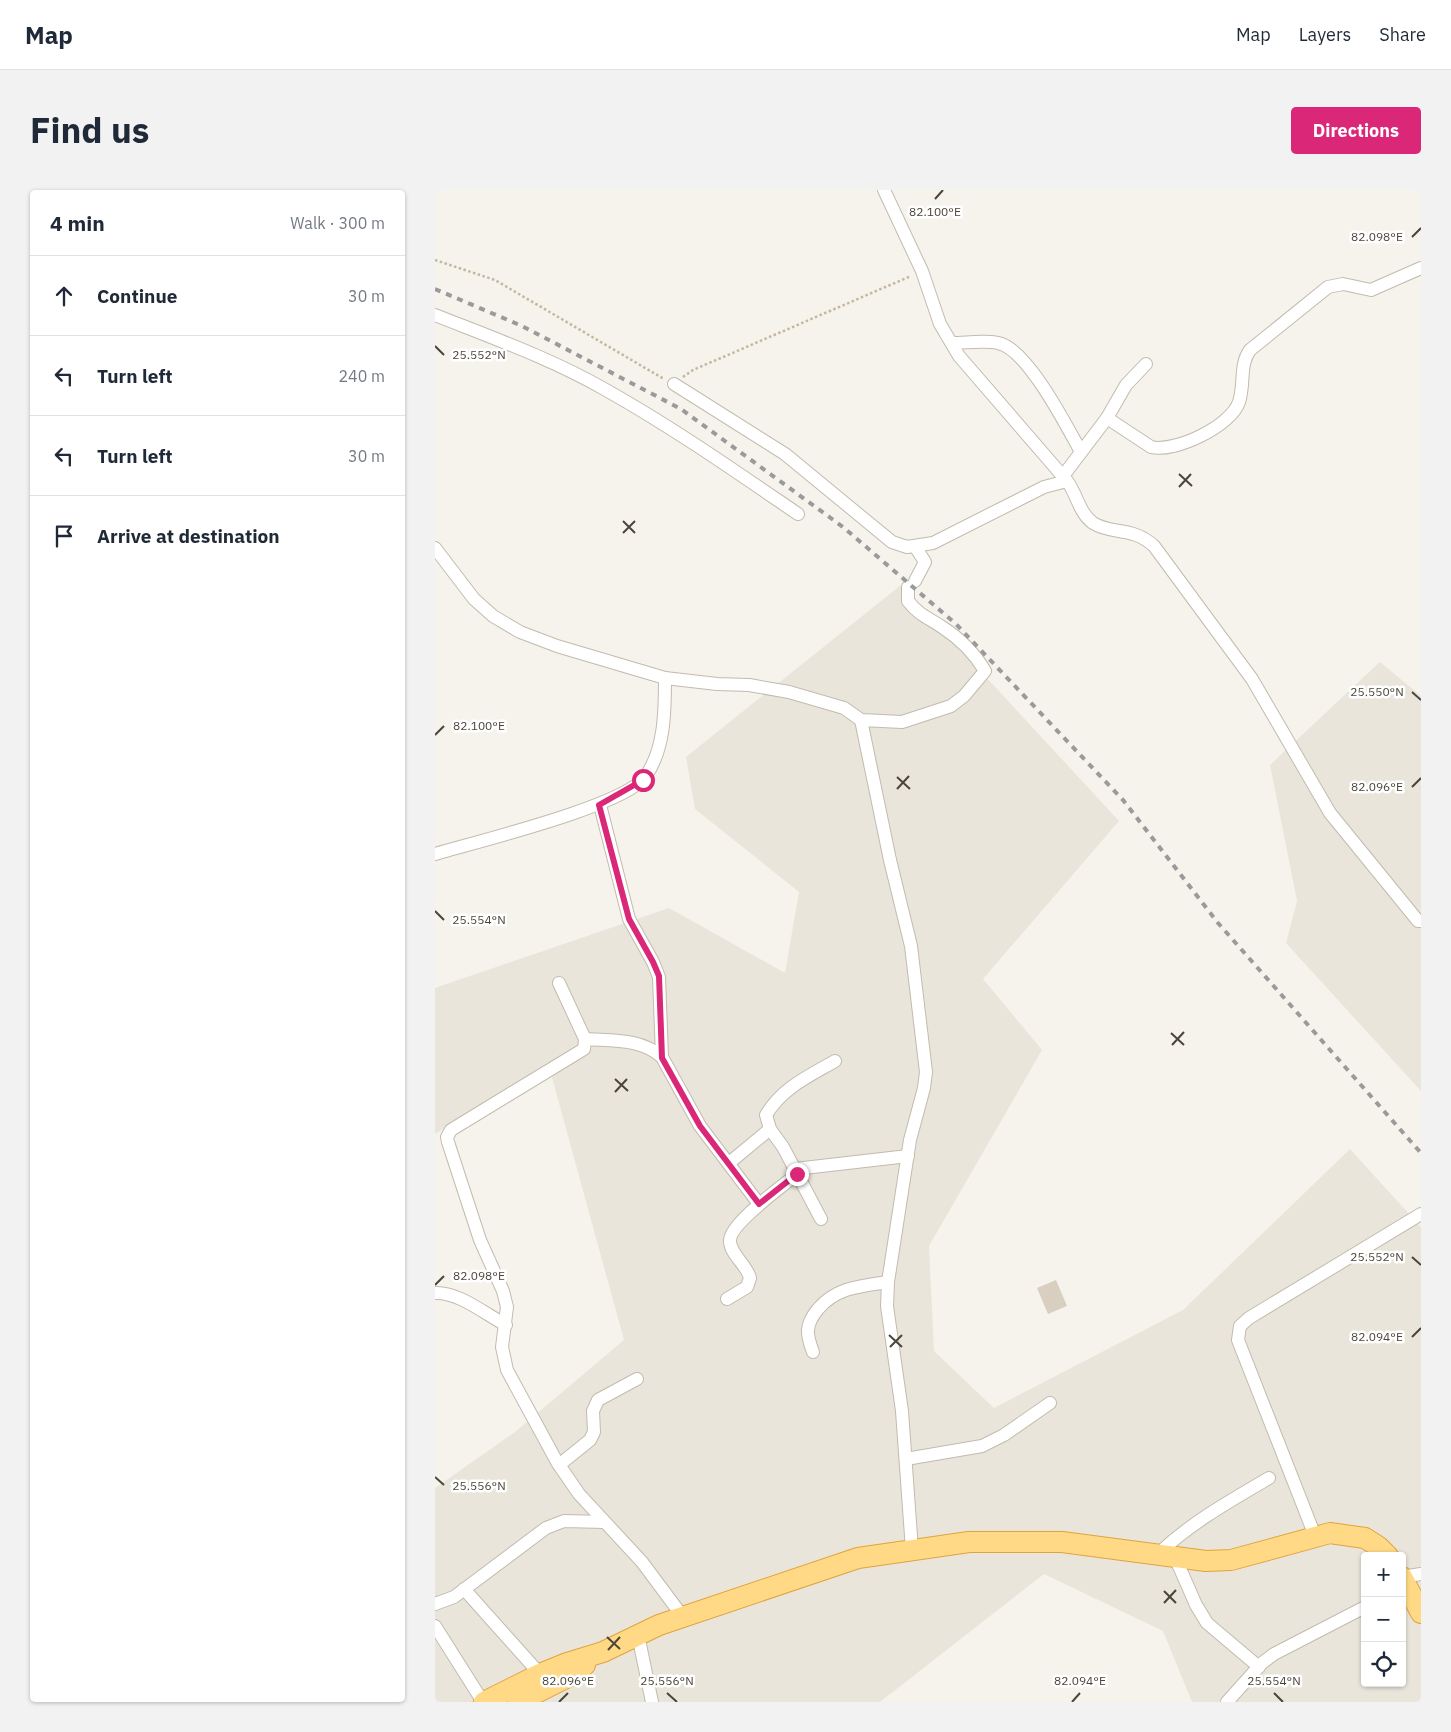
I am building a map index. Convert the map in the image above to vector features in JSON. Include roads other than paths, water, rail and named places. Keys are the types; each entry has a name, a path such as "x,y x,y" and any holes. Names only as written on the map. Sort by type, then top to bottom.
{"highway":[{"path":"484,1702 540,1674 603,1652 683,1616 858,1558 969,1542 1053,1542 1206,1561 1231,1560 1315,1536 1347,1534 1365,1538 1384,1552"},
{"path":"1407,1580 1421,1613"},
{"path":"518,1702 574,1674 603,1652"}],"street":[{"path":"884,190 922,271 940,324 965,363 1074,490 1083,512 1095,524 1131,532 1154,546 1252,679 1330,813 1420,922"},
{"path":"1107,418 1151,447 1158,449 1194,439 1229,418 1235,412 1239,400 1244,360 1250,350 1328,287 1343,284 1371,290 1421,268"},
{"path":"435,315 550,361 606,390 699,447 798,514"},
{"path":"952,343 998,342 1013,349 1054,404 1081,452"},
{"path":"674,384 785,454 892,542 907,548 915,548 933,543 1044,487 1065,479 1081,452 1107,418 1126,386 1146,364"},
{"path":"435,548 474,599 493,616 520,632 557,646 665,678 749,685 789,692 844,708 861,720 902,722 951,706 964,696 985,671 977,656 942,627 919,615 908,601 912,584 925,562 915,548"},
{"path":"435,854 599,805 643,780 651,768 664,716 665,678"},
{"path":"861,720 911,946 926,1072 924,1088 910,1140 888,1282 887,1306 906,1459 912,1550"},
{"path":"599,805 629,919 659,976 662,1058"},
{"path":"559,983 585,1040 586,1044 581,1052 451,1130 447,1137 481,1240 503,1291 507,1307 502,1347 507,1370 559,1465 579,1494 642,1562 683,1616"},
{"path":"585,1040 634,1042 653,1050 662,1058 700,1126 759,1204"},
{"path":"821,1219 796,1171 770,1129 766,1115 779,1098 800,1079 835,1061"},
{"path":"729,1163 770,1129"},
{"path":"727,1299 750,1283 749,1272 730,1241 731,1235 743,1219 796,1171 908,1156"},
{"path":"1315,1536 1238,1340 1240,1326 1249,1318 1421,1214"},
{"path":"813,1352 807,1336 807,1328 811,1317 825,1302 839,1292 888,1282"},
{"path":"435,1293 442,1293 460,1299 506,1325"},
{"path":"559,1465 590,1440 593,1432 593,1411 598,1400 637,1379"},
{"path":"906,1459 982,1446 1004,1435 1050,1403"},
{"path":"1259,1667 1207,1623 1167,1555 1179,1534 1206,1515 1269,1478"},
{"path":"435,1604 454,1596 546,1528 564,1521 604,1522"},
{"path":"464,1589 540,1674"},
{"path":"1227,1702 1259,1667 1274,1654 1361,1609"},
{"path":"435,1626 484,1702"},
{"path":"638,1635 652,1702"}],"railway":[{"path":"435,289 522,326 681,409 843,527 956,624 1123,800 1218,923 1421,1153"}]}
